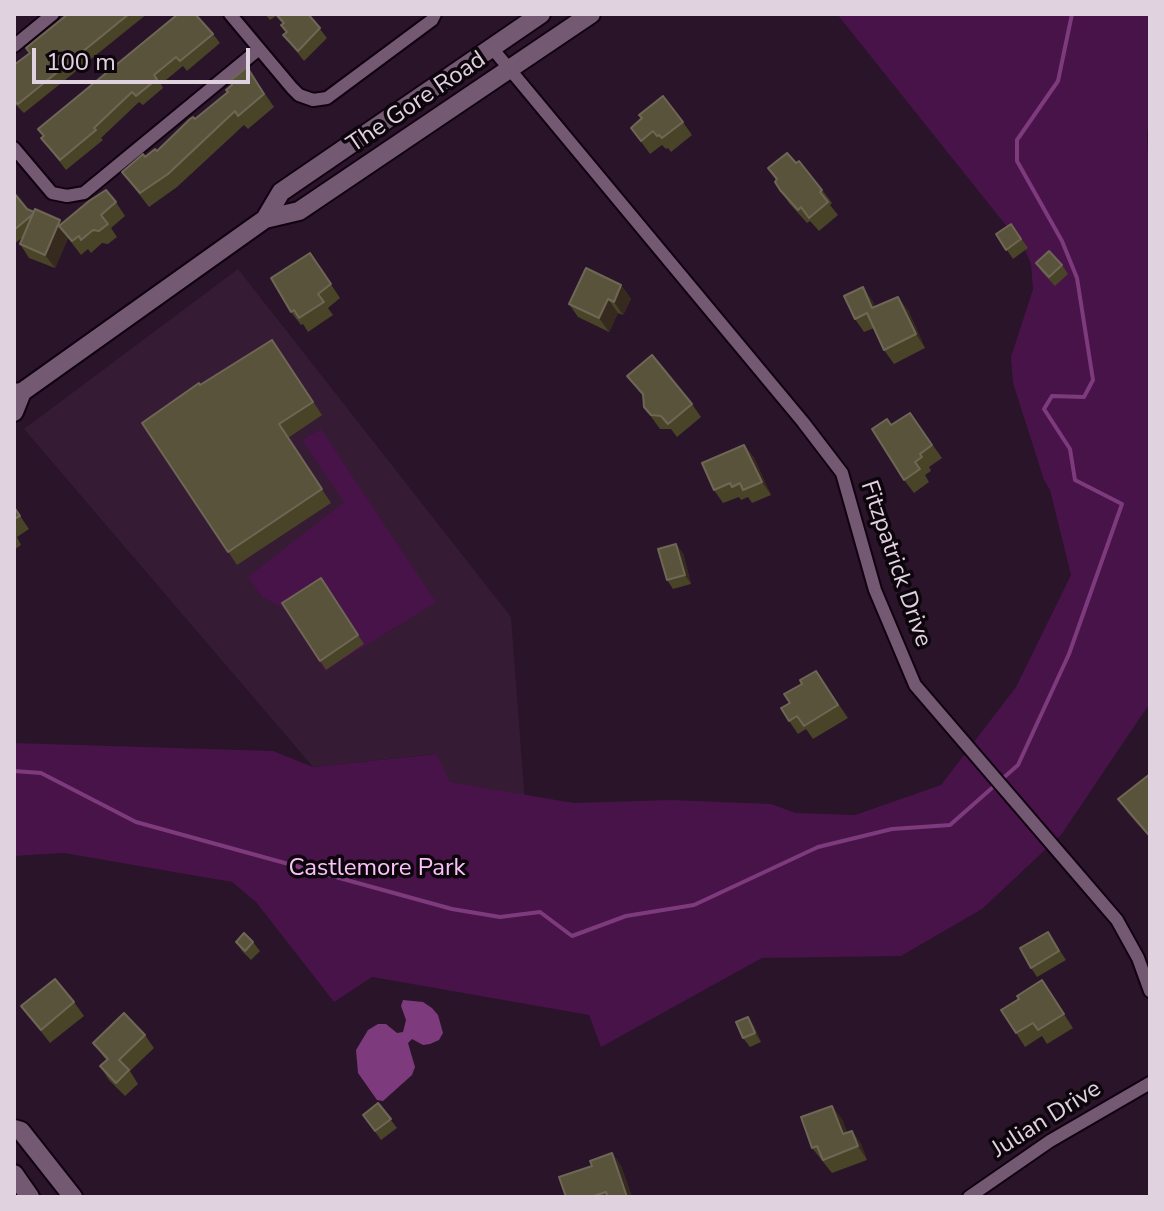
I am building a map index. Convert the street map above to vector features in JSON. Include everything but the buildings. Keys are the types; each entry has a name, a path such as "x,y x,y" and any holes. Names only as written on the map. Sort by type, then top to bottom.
{"main road":[{"name":"The Gore Road","path":"265,219 281,192 541,14"},
{"name":"The Gore Road","path":"14,412 18,392 265,219 299,211 591,14"},
{"path":"14,1129 21,1131 73,1197"},
{"path":"14,1174 30,1197"}],"street":[{"path":"14,46 53,14"},
{"path":"230,14 299,95 313,100 327,98 432,20 435,14"},
{"name":"Fitzpatrick Drive","path":"492,48 842,473 875,590 915,685 1117,920 1138,958 1150,991"},
{"path":"14,148 52,193 67,196 84,193 259,49"},
{"name":"Julian Drive","path":"969,1197 1052,1139 1150,1083"}],"shaded area":[{"path":"238,269 511,617 525,802 455,792 435,754 313,767 24,429"},
{"path":"403,1000 423,1002 432,1008 438,1015 443,1033 439,1040 430,1044 423,1045 412,1039 408,1043 415,1067 412,1075 383,1101 377,1100 358,1073 356,1050 368,1030 378,1024 386,1024 397,1033 403,1032 406,1020 401,1006"}],"green space":[{"name":"Castlemore Park","path":"837,14 1150,14 1150,111 1147,135 1150,209 1150,703 1061,835 982,909 901,956 762,958 601,1047 589,1015 372,977 334,1002 256,902 232,882 64,853 14,856 14,743 273,751 313,767 436,754 450,782 574,803 670,800 771,804 796,813 855,815 941,785 1016,687 1071,575 1050,490 1044,480 1013,383 1011,357 1033,289 1031,264 1024,248"},
{"path":"321,429 436,602 325,671 285,609 262,597 248,577 344,502 302,440"}],"waterway":[{"path":"14,771 41,773 136,822 452,909 500,917 540,912 572,936 626,916 694,905 818,847 892,829 950,825 1018,765 1069,654 1122,504 1075,480 1070,449 1044,409 1052,396 1084,397 1093,380 1077,278 1062,241 1017,161 1017,140 1058,81 1072,14"}]}
